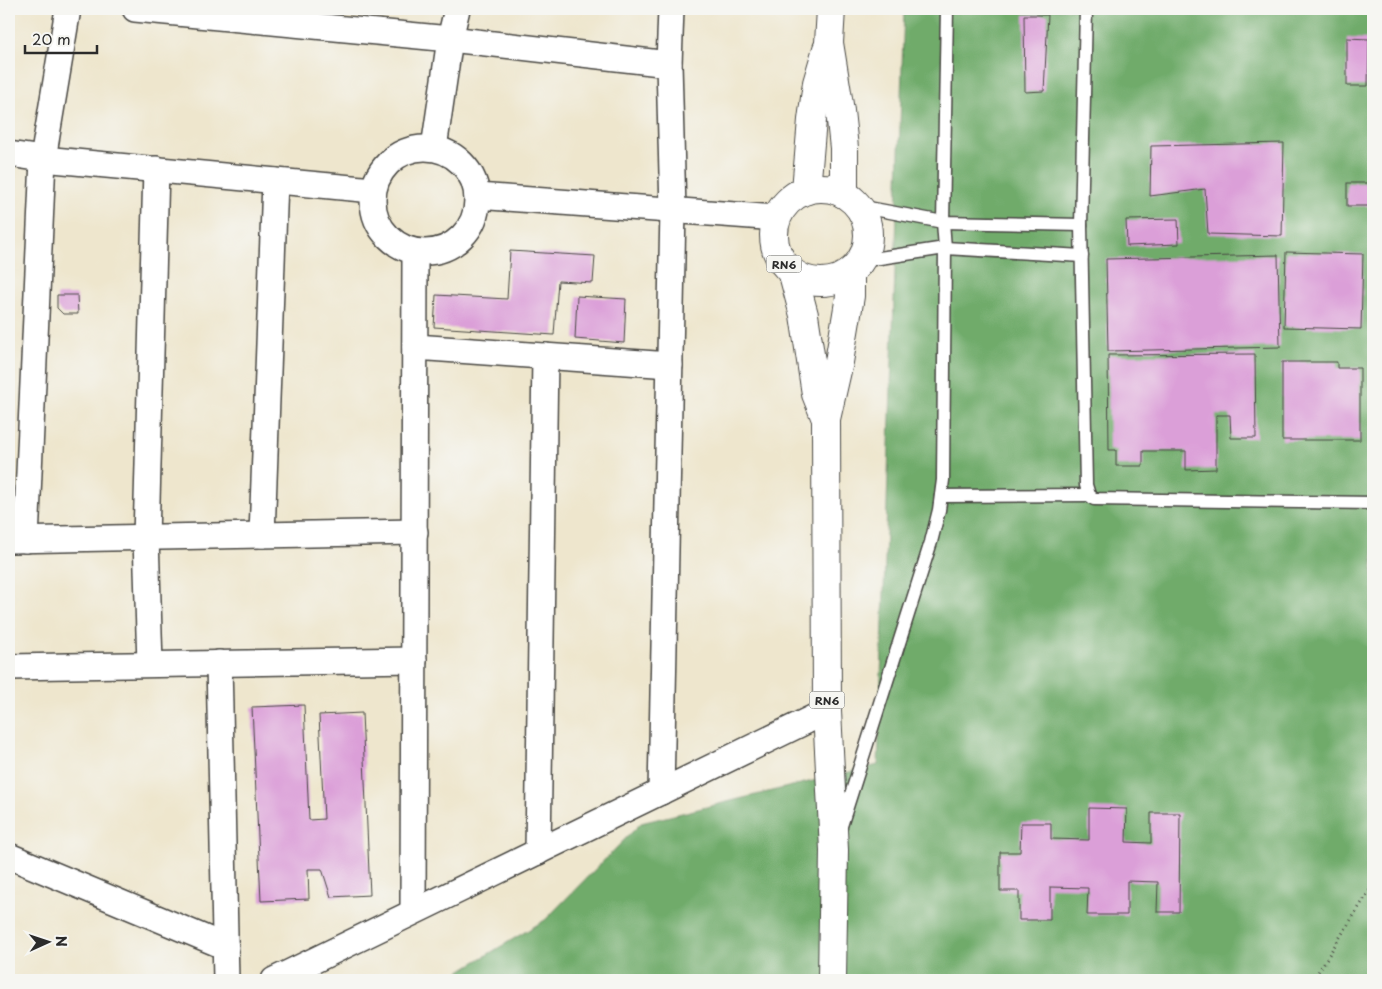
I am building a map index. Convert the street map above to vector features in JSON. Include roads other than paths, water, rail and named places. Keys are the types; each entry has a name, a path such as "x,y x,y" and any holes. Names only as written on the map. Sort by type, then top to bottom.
{"main road":[{"name":"RN6","path":"831,9 829,43 851,200 866,223 867,242 855,266 839,362 826,419 827,711 834,850 832,980"},
{"name":"RN6","path":"829,43 817,83 806,190 788,200 777,218 773,238 779,258 793,274 812,282 832,281 855,266"},
{"path":"806,190 826,188 851,200"},
{"name":"RN6","path":"793,274 804,315 816,394 826,419"}],"street":[{"path":"68,9 44,159 17,540 415,532"},
{"path":"136,9 311,17 450,40 669,64"},
{"path":"434,148 450,40 457,9"},
{"path":"661,792 673,210 669,64 671,9"},
{"path":"434,148 447,152 459,160 468,170 474,182 477,209 472,222 460,239 442,250 415,252 391,240 382,229 376,217 373,204 373,190 385,166 395,156 408,150 434,148"},
{"path":"9,154 44,159 373,190"},
{"path":"150,664 146,538 156,169"},
{"path":"262,535 275,181"},
{"path":"477,196 777,218"},
{"path":"413,912 415,252"},
{"path":"415,347 670,365"},
{"path":"538,852 545,356"},
{"path":"9,667 414,660"},
{"path":"219,664 226,980"},
{"path":"274,980 827,711"},
{"path":"9,856 226,947"}],"lane":[{"path":"834,850 931,542 941,496 943,480 947,9"},
{"path":"1086,9 1081,225 1086,485 1088,495"},
{"path":"851,200 944,222 1081,225"},
{"path":"855,266 945,248 1082,256"},
{"path":"941,496 1088,495 1094,498 1373,502"}]}
